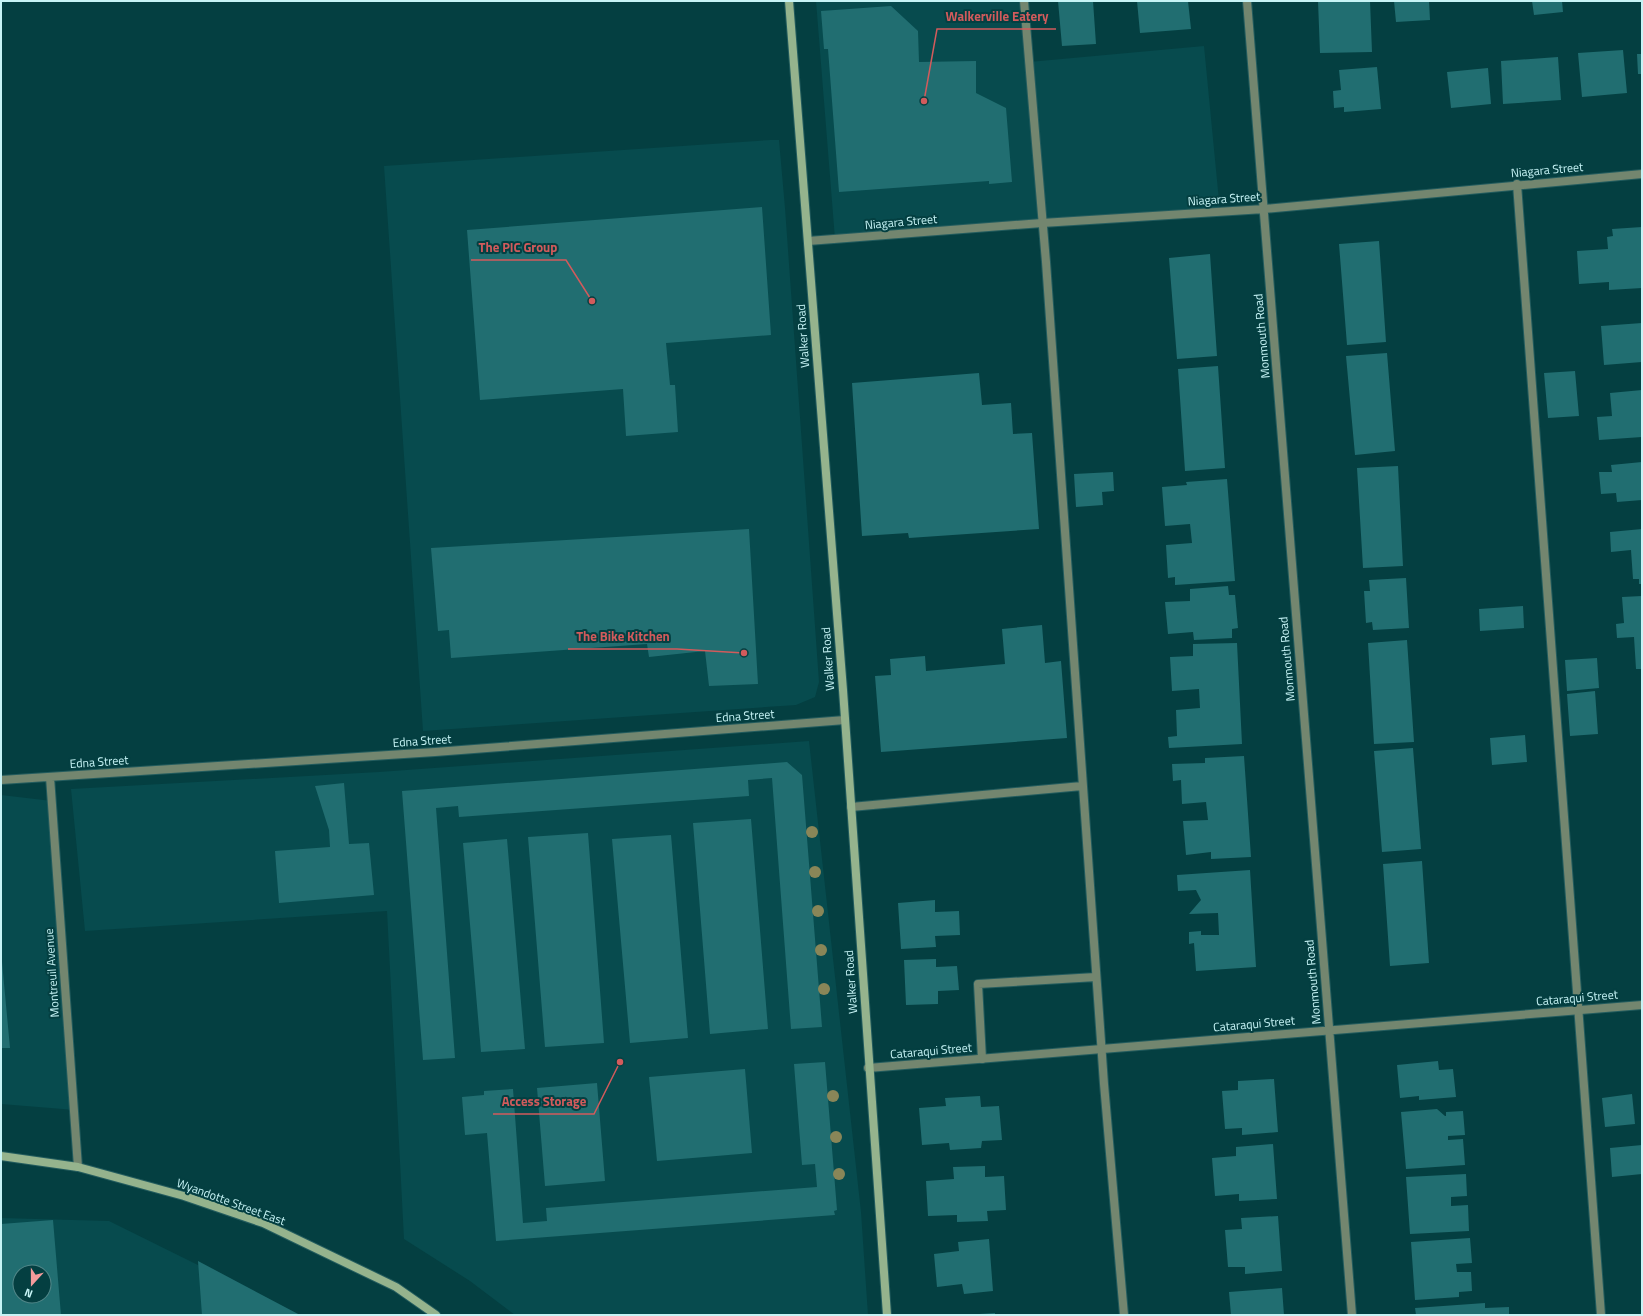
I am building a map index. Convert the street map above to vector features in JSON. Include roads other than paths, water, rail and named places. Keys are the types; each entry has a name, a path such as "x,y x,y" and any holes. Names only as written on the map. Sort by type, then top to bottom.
{"main road":[{"name":"Walker Road","path":"789,1 845,720 868,1068 887,1315"},
{"name":"Wyandotte Street East","path":"1,1156 78,1167 184,1196 263,1224 396,1287 436,1315"}],"street":[{"path":"1024,1 1042,223 1101,1049 1124,1315"},
{"name":"Monmouth Road","path":"1247,1 1352,1315"},
{"name":"Niagara Street","path":"808,241 1042,223 1264,209 1518,184 1642,174"},
{"path":"1518,184 1601,1315"},
{"name":"Edna Street","path":"1,780 435,752 845,720"},
{"name":"Montreuil Avenue","path":"50,777 78,1167"},
{"path":"851,807 1082,786"},
{"path":"982,1059 978,984 1096,977"},
{"name":"Cataraqui Street","path":"868,1068 1642,1004"}],"place":[{"name":"Walkerville Eatery","path":"924,101"},
{"name":"The PIC Group","path":"592,301"},
{"name":"The Bike Kitchen","path":"744,653"},
{"name":"Access Storage","path":"620,1062"}]}
